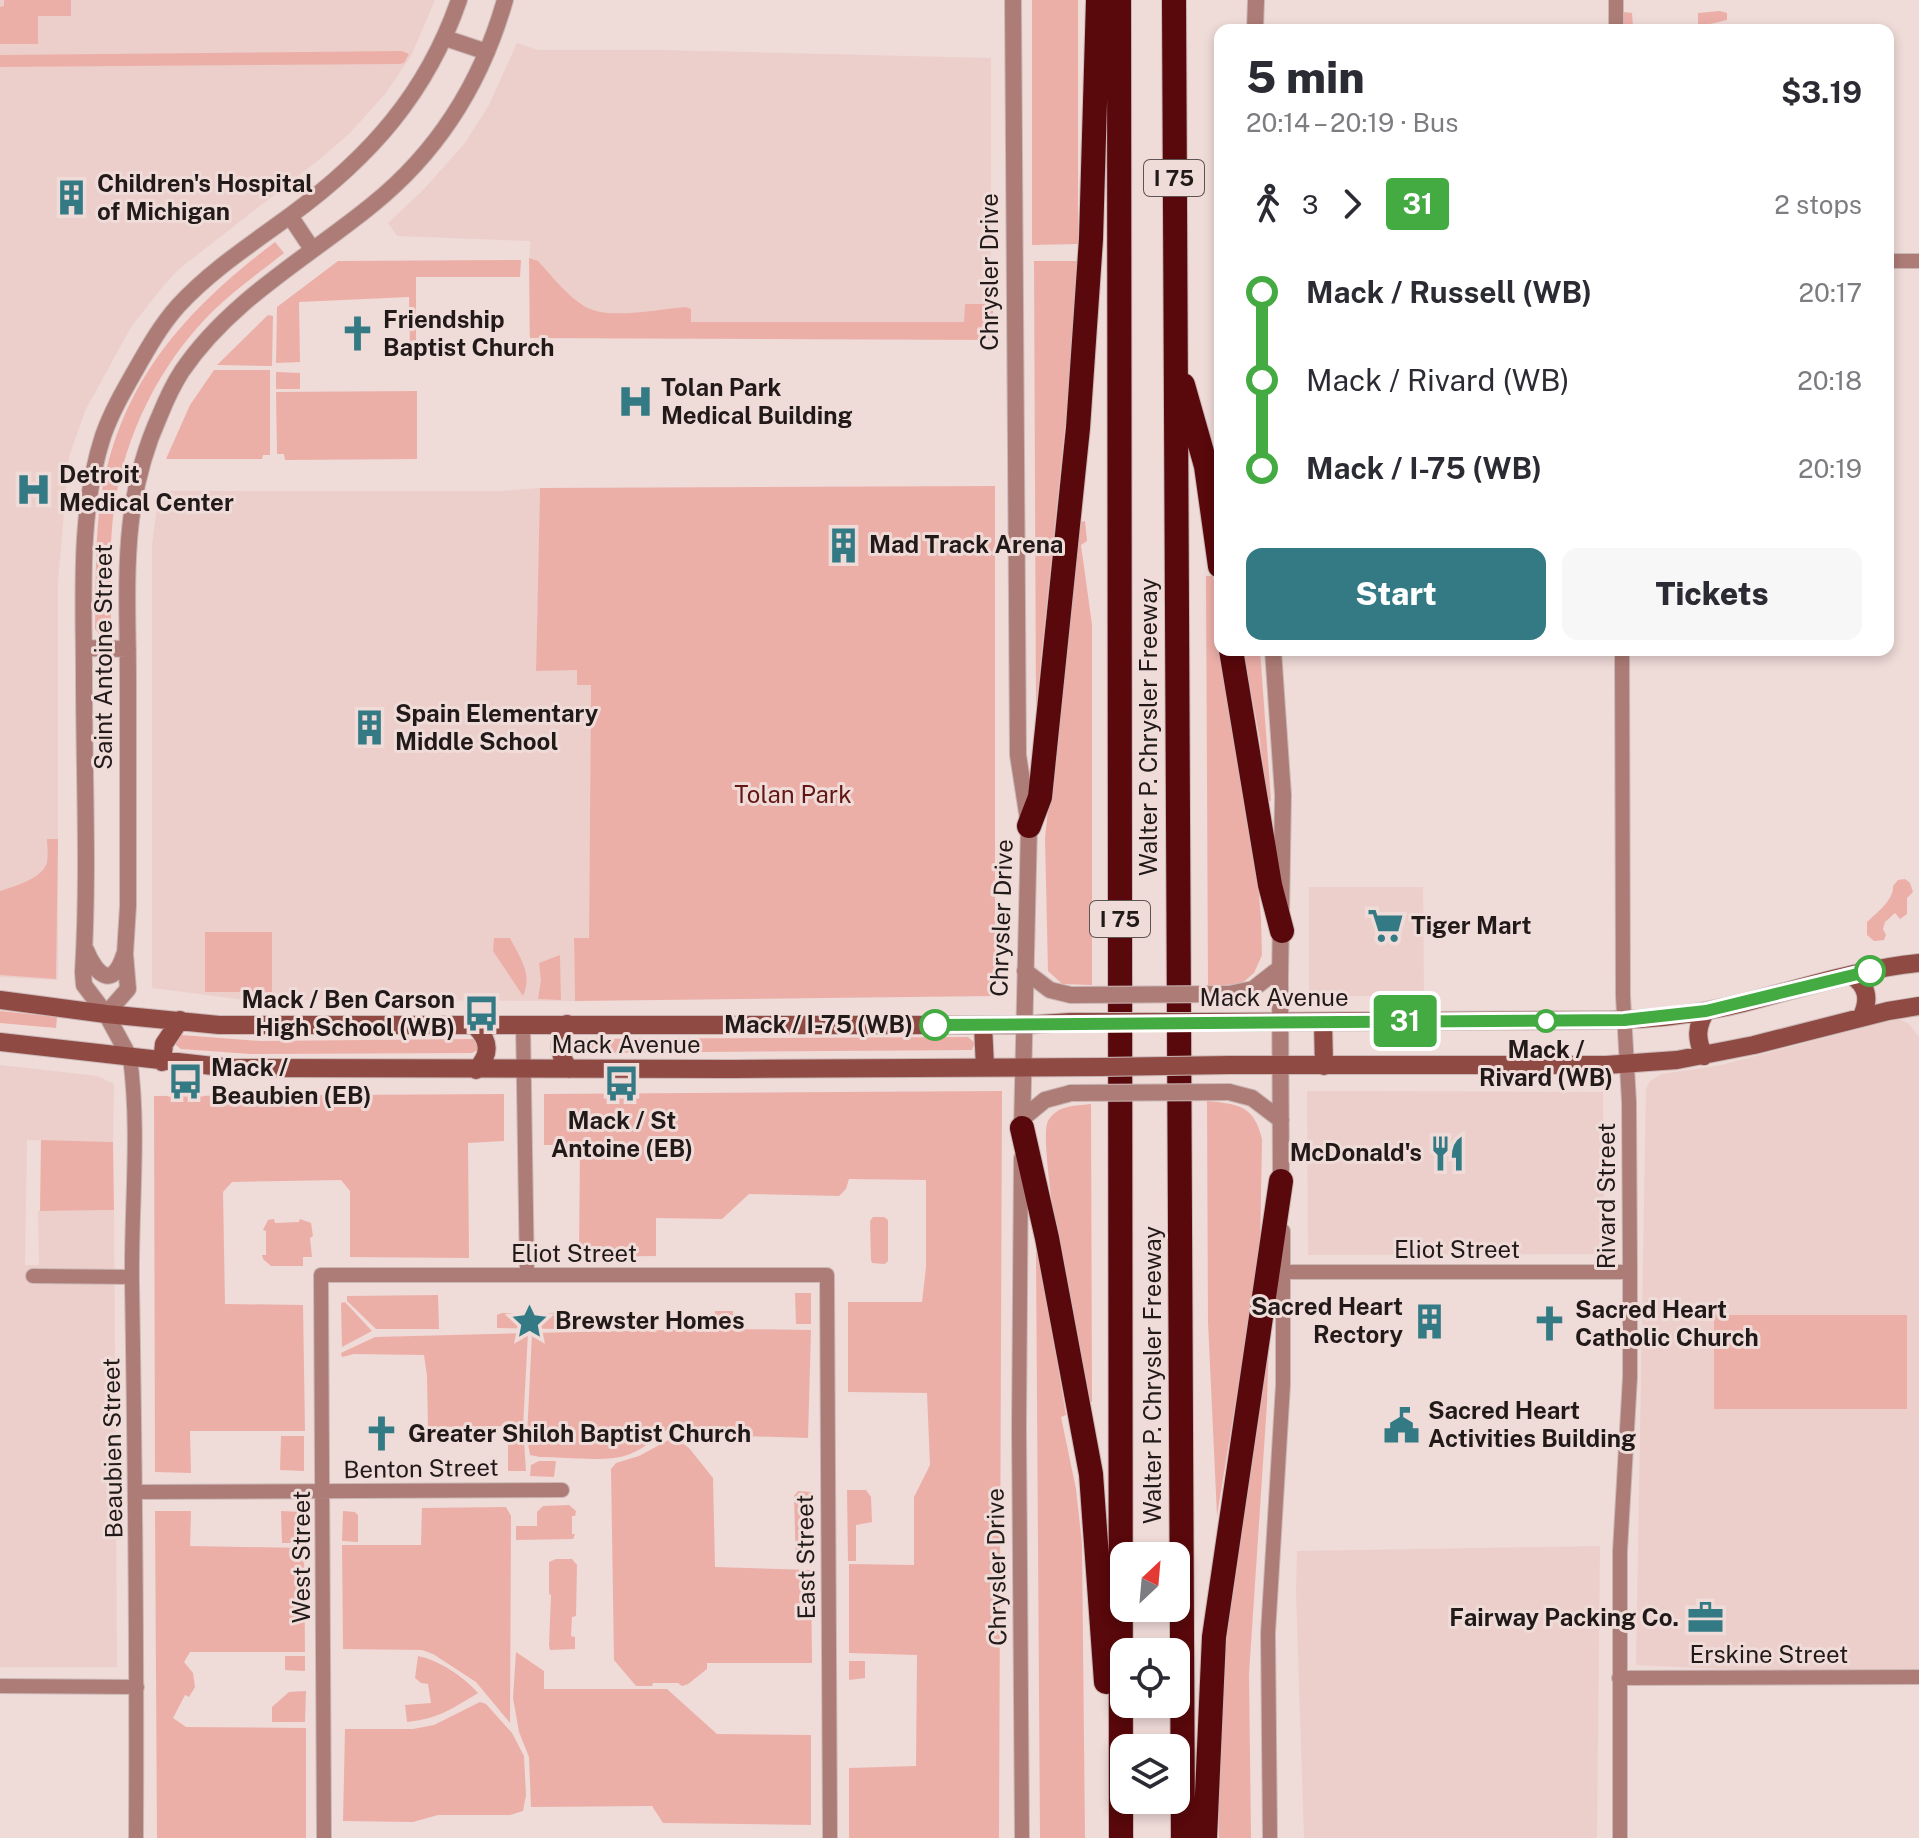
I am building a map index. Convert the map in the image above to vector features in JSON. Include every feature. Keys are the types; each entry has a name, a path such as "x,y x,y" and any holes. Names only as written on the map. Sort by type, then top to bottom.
{"highway":[{"path":"1029,826 1040,797 1078,428 1091,239 1098,0"},
{"name":"Walter P. Chrysler Freeway","path":"1119,0 1119,1838"},
{"name":"Walter P. Chrysler Freeway","path":"1174,0 1183,1838"},
{"path":"1175,356 1206,466 1214,523"},
{"path":"1232,656 1270,885 1282,931"},
{"path":"1022,1123 1091,1474 1119,1838"},
{"path":"1205,1838 1214,1637 1281,1181"}],"main road":[{"name":"Mack Avenue","path":"0,1000 219,1025 282,1026 1624,1020 1706,1011 1851,975 1919,963"},
{"path":"1851,975 1861,982 1866,992 1866,1006 1861,1018"},
{"name":"Mack Avenue","path":"0,1042 231,1068 476,1070 1627,1065 1704,1056 1919,1006"},
{"path":"1704,1056 1697,1033 1706,1011"},
{"path":"162,1062 164,1044 180,1020"},
{"path":"1323,1022 1324,1066"},
{"path":"567,1024 559,1040 560,1055 569,1069"},
{"path":"983,1025 985,1067"},
{"path":"475,1026 485,1035 488,1046 486,1059 476,1070"}],"street":[{"name":"Saint Antoine Street","path":"130,1058 106,1014 84,985 87,510 103,436 114,409 151,342 197,286 318,194 385,131 416,92 445,38 459,0"},
{"name":"Saint Antoine Street","path":"106,1014 128,989 125,954 128,906 126,561 132,497 147,445 182,372 230,315 373,205 433,144 462,103 487,52 505,0"},
{"name":"Chrysler Drive","path":"1013,0 1018,755 1029,826 1019,1257 1022,1838"},
{"path":"1255,24 1256,0"},
{"path":"1616,0 1616,24"},
{"path":"445,38 487,52"},
{"path":"290,216 312,249"},
{"path":"1894,261 1919,261"},
{"path":"84,648 128,649"},
{"path":"1270,1838 1268,1633 1283,1385 1284,1272 1280,968 1283,795 1273,656"},
{"name":"Rivard Street","path":"1620,1838 1620,1551 1630,1377 1622,656"},
{"path":"84,948 93,968 103,975 120,969 125,954"},
{"path":"1025,971 1050,990 1071,995 1229,994 1253,989 1280,968"},
{"path":"523,1024 527,1275"},
{"name":"Beaubien Street","path":"130,1058 135,1097 132,1277 136,1492 136,1838"},
{"path":"1022,1123 1045,1100 1071,1093 1229,1092 1252,1098 1281,1120"},
{"name":"Eliot Street","path":"1284,1272 1630,1272"},
{"name":"Eliot Street","path":"321,1275 827,1275"},
{"name":"West Street","path":"321,1275 324,1838"},
{"name":"East Street","path":"827,1275 830,1838"},
{"path":"33,1276 132,1277"},
{"name":"Benton Street","path":"136,1492 562,1490"},
{"name":"Erskine Street","path":"1619,1678 1919,1677"},
{"path":"0,1686 137,1687"}],"shaded area":[{"name":"Detroit Medical Center","path":"0,0 435,0 411,56 385,94 350,133 320,159 179,269 131,327 85,411 69,457 58,581 58,980 0,977"},
{"path":"517,43 538,50 991,58 991,335 529,336 530,241 397,236 388,223 465,143 489,105"},
{"path":"540,488 536,670 577,670 591,685 589,938 574,938 575,1001 246,1000 152,988 152,544 159,491 500,491"},
{"path":"1309,887 1423,887 1424,996 1309,996"},
{"path":"1898,1019 1908,1023 1919,1037 1919,1670 1763,1671 1636,1665 1646,1089 1650,1081 1662,1074 1721,1065"},
{"path":"0,1065 98,1076 114,1084 113,1142 27,1140 25,1265 39,1265 38,1211 114,1210 117,1667 0,1667"},
{"path":"1307,1091 1603,1092 1604,1254 1308,1255"},
{"path":"1600,1546 1597,1838 1304,1838 1297,1551"}],"green space":[{"path":"4,0 71,0 71,16 38,16 38,44 0,44 0,7 4,6"},
{"path":"1032,0 1078,0 1078,244 1032,245"},
{"path":"1720,11 1727,13 1727,20 1698,24 1698,13"},
{"path":"1624,12 1632,13 1633,24 1624,24"},
{"path":"402,51 409,54 400,64 0,67 0,55"},
{"path":"275,242 284,253 221,303 193,333 174,357 143,410 122,468 116,498 111,554 111,631 101,636 95,629 99,512 107,468 119,428 157,358 182,327 210,297"},
{"path":"529,258 538,261 575,300 600,312 686,307 691,309 691,322 964,322 965,304 993,304 993,340 530,338"},
{"path":"521,260 520,277 416,277 416,350 410,350 409,297 299,302 300,362 276,363 277,307 338,261"},
{"path":"1034,261 1082,261 1036,709"},
{"path":"268,315 273,316 272,366 217,365"},
{"path":"214,370 270,370 270,455 263,455 262,459 166,459 190,405"},
{"path":"276,372 300,373 300,389 276,389"},
{"path":"417,391 417,459 285,460 284,454 277,454 276,392"},
{"name":"Tolan Park","path":"995,486 995,996 575,1001 574,938 589,938 591,685 577,685 577,670 536,671 540,488"},
{"path":"1085,521 1087,541 1081,545 1092,625 1092,985 1062,984 1048,971 1045,838 1078,523"},
{"path":"1206,576 1213,576 1214,656 1221,656 1255,851 1262,955 1254,973 1241,984 1208,986"},
{"path":"1244,656 1260,656 1271,801 1266,800 1260,740"},
{"path":"47,839 58,839 56,979 0,975 0,891 26,882 43,870 47,859"},
{"path":"1905,879 1913,892 1907,898 1907,914 1900,919 1895,913 1885,922 1884,940 1874,941 1867,935 1867,922 1888,901 1898,880"},
{"path":"205,932 272,932 272,992 205,992"},
{"path":"494,938 510,938 521,959 527,980 523,996 493,951"},
{"path":"560,955 561,1000 538,999 541,980 539,963"},
{"path":"0,1011 57,1017 56,1028 0,1023"},
{"path":"181,1035 261,1041 473,1039 479,1044 478,1050 472,1053 251,1054 181,1049 176,1045 176,1040"},
{"path":"968,1037 975,1043 972,1050 577,1053 570,1046 576,1039"},
{"path":"1002,1091 999,1838 849,1838 849,1768 916,1766 917,1655 849,1653 849,1564 914,1565 914,1497 930,1465 927,1393 848,1392 848,1302 922,1302 926,1267 926,1180 849,1179 846,1189 839,1196 749,1194 722,1219 656,1218 656,1256 579,1257 580,1145 544,1145 544,1094"},
{"path":"504,1094 504,1141 468,1143 469,1258 350,1257 350,1191 341,1180 232,1182 223,1192 225,1304 303,1305 305,1431 190,1431 191,1473 155,1472 154,1096"},
{"path":"1207,1101 1243,1108 1254,1119 1262,1139 1260,1251 1217,1516 1208,1322"},
{"path":"1091,1104 1092,1402 1086,1402 1053,1209 1046,1138 1048,1121 1056,1112 1067,1107"},
{"path":"41,1140 113,1142 114,1210 40,1211"},
{"path":"873,1217 888,1220 888,1261 885,1264 872,1263 871,1260 870,1221"},
{"path":"274,1219 275,1223 299,1222 300,1219 311,1223 312,1257 303,1257 303,1266 271,1266 263,1259 262,1255 266,1255 266,1231 263,1230 268,1220"},
{"path":"1036,1252 1039,1253 1066,1415 1061,1417 1076,1489 1082,1544 1085,1838 1040,1838"},
{"path":"795,1293 811,1293 811,1324 796,1324"},
{"path":"438,1295 439,1329 376,1329 347,1301 347,1296"},
{"path":"345,1302 372,1331 342,1347 341,1303"},
{"path":"715,1311 733,1311 734,1329 811,1330 808,1438 709,1435 675,1430 673,1427 637,1451 621,1457 586,1459 530,1455 527,1437 532,1333 714,1329"},
{"path":"560,1313 561,1329 497,1328 497,1315"},
{"path":"1714,1315 1907,1315 1907,1409 1714,1409"},
{"path":"528,1333 523,1427 526,1471 508,1471 508,1426 428,1427 424,1355 354,1354 342,1357 341,1353 375,1337"},
{"path":"1269,1336 1249,1674 1251,1838 1219,1838 1218,1698 1223,1645"},
{"path":"281,1436 304,1436 304,1471 280,1470"},
{"path":"674,1437 689,1448 713,1478 715,1567 811,1570 812,1663 707,1663 707,1669 682,1686 678,1683 653,1683 652,1686 636,1686 614,1660 611,1469 616,1463 639,1456"},
{"path":"539,1461 556,1461 554,1477 530,1476 531,1465"},
{"path":"847,1490 866,1490 871,1497 872,1522 856,1525 856,1561 848,1561"},
{"path":"798,1491 811,1492 811,1564 796,1564 794,1496"},
{"path":"569,1505 576,1511 572,1516 573,1539 516,1540 516,1526 537,1526 537,1512 543,1506"},
{"path":"506,1507 511,1516 510,1723 476,1682 433,1654 422,1650 343,1649 342,1545 421,1545 422,1508"},
{"path":"155,1511 191,1511 190,1546 304,1548 305,1652 190,1652 184,1662 193,1673 195,1687 189,1697 185,1695 173,1718 186,1727 306,1728 306,1838 157,1838"},
{"path":"281,1511 304,1512 305,1543 282,1543"},
{"path":"343,1511 358,1515 358,1542 342,1541"},
{"path":"572,1559 577,1565 576,1616 572,1617 571,1636 575,1637 575,1649 550,1650 549,1562"},
{"path":"516,1652 544,1671 544,1689 667,1689 717,1734 811,1735 811,1825 663,1823 652,1806 531,1807 529,1757 519,1732 513,1698"},
{"path":"285,1656 305,1656 305,1671 285,1670"},
{"path":"418,1656 451,1670 478,1693 444,1712 407,1722 405,1705 431,1703 428,1684 415,1678"},
{"path":"849,1661 865,1661 865,1678 849,1680"},
{"path":"306,1691 305,1722 272,1722 272,1707 289,1692"},
{"path":"480,1702 486,1704 512,1733 524,1756 526,1795 523,1811 510,1815 438,1815 413,1822 343,1821 345,1729 413,1729 434,1725"}],"bus line":[{"name":"31","path":"935,1025 1624,1020 1706,1011 1870,971"}],"place":[{"name":"Children's Hospital of Michigan","path":"71,198"},
{"name":"Friendship Baptist Church","path":"357,334"},
{"name":"Tolan Park Medical Building","path":"635,402"},
{"name":"Detroit Medical Center","path":"33,489"},
{"name":"Mad Track Arena","path":"843,545"},
{"name":"Spain Elementary Middle School","path":"369,728"},
{"name":"Tiger Mart","path":"1385,926"},
{"name":"Mack / Ben Carson High School (WB)","path":"481,1014"},
{"name":"Mack / Rivard (WB)","path":"1546,1021"},
{"name":"Mack / I-75 (WB)","path":"935,1025"},
{"name":"Mack / Beaubien (EB)","path":"185,1082"},
{"name":"Mack / St Antoine (EB)","path":"622,1084"},
{"name":"McDonald's","path":"1448,1153"},
{"name":"Brewster Homes","path":"529,1321"},
{"name":"Sacred Heart Rectory","path":"1429,1321"},
{"name":"Sacred Heart Catholic Church","path":"1549,1324"},
{"name":"Sacred Heart Activities Building","path":"1402,1425"},
{"name":"Greater Shiloh Baptist Church","path":"382,1434"},
{"name":"Fairway Packing Co.","path":"1705,1618"}]}
